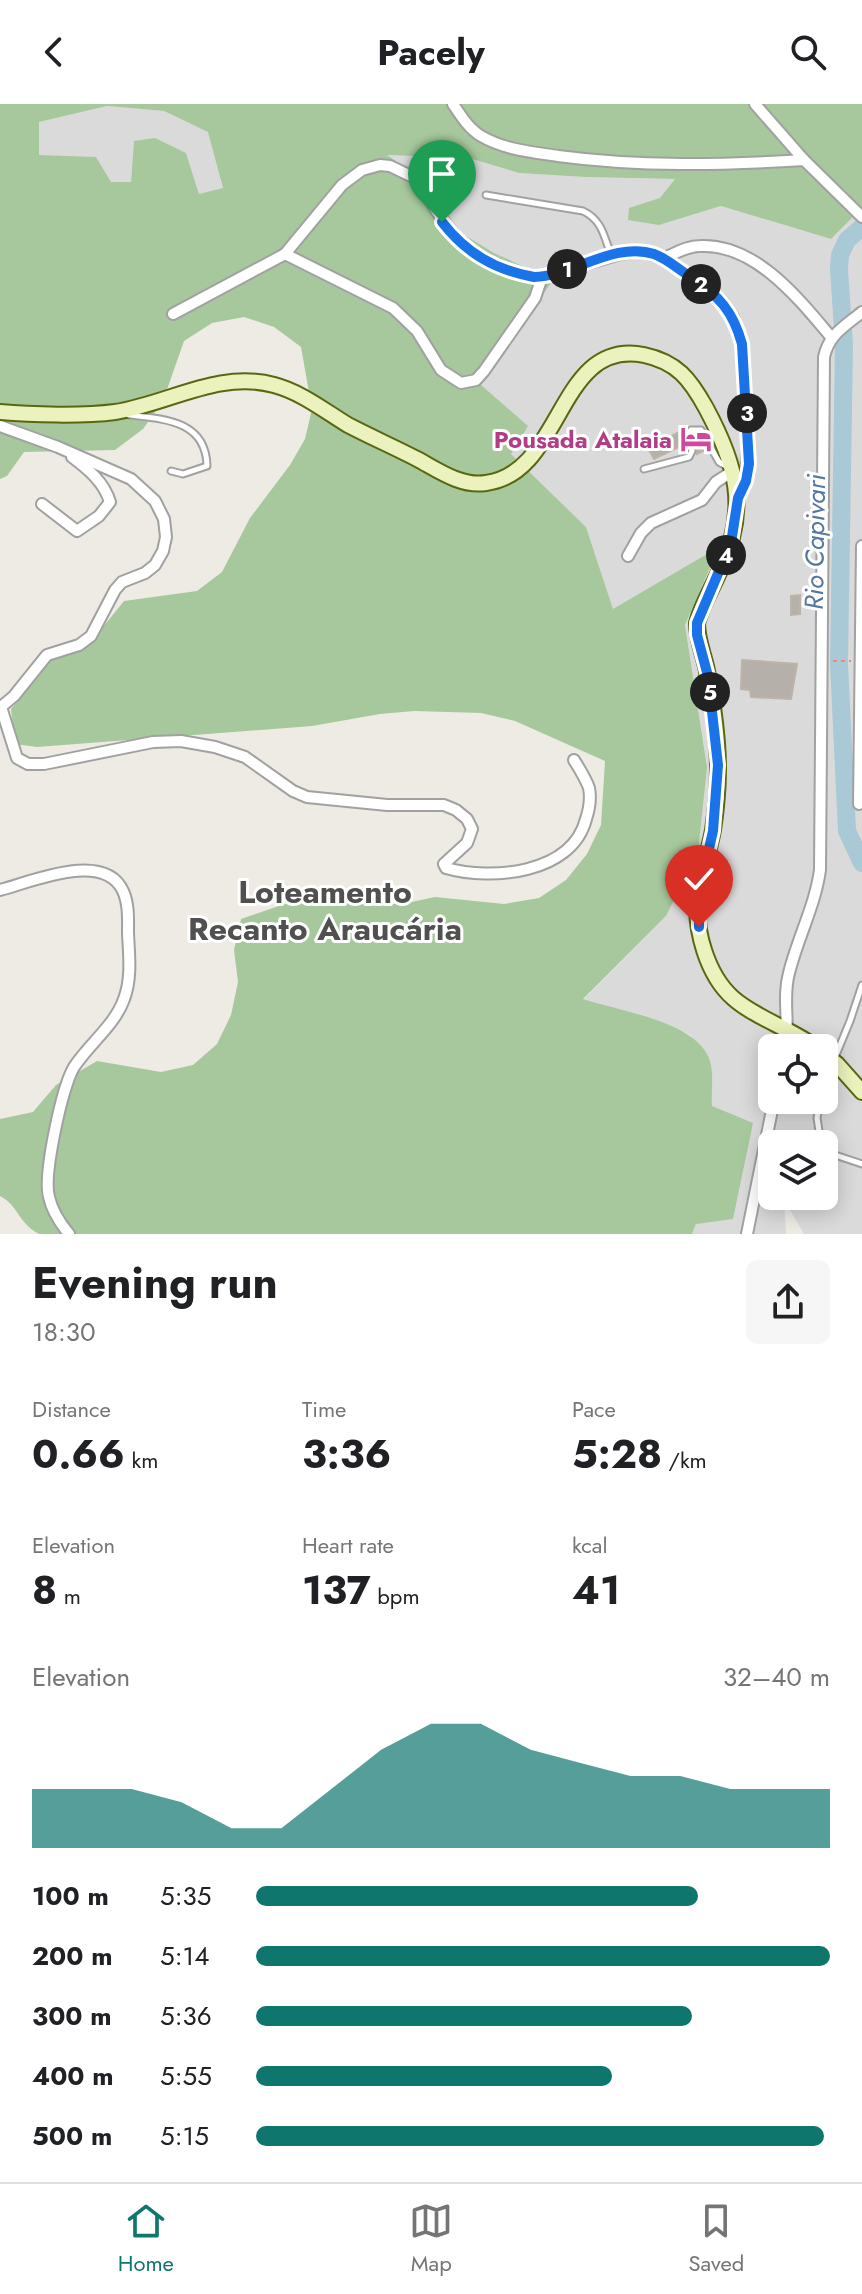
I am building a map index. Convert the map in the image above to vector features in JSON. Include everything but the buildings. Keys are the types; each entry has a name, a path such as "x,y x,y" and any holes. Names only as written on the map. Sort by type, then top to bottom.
{"main road":[{"path":"0,412 116,412 204,387 256,381 278,385 452,478 487,483 521,468 536,453 572,389 600,361 633,353 662,359 673,365 688,379 720,434 733,471 738,498 731,543 697,623 697,635 708,676 718,765 713,831 699,893 699,927 706,954 724,989 741,1005 796,1034"},
{"path":"838,1067 862,1092"}],"street":[{"path":"453,104 478,135 499,145 529,151 593,161 689,165 804,160"},
{"path":"755,104 804,160 860,216"},
{"path":"173,314 285,254 342,185 362,170 380,165 390,166 415,178 455,239 479,258 520,275 542,277 611,256 640,251 664,258 724,304 738,329 742,344 749,464 738,498"},
{"path":"664,258 699,246 724,248 745,257 801,302 833,335"},
{"path":"285,254 393,308 417,331 441,370 461,383 476,380 484,371 535,298 542,277"},
{"path":"788,1034 786,994 789,972 816,895 820,870 824,357 833,335 862,312"},
{"path":"0,426 58,447 141,486 155,501 164,519 166,537 155,565 145,573 122,582 115,590 91,636 79,645 47,655 14,696 0,707 17,758 28,764 44,764 153,742 181,741 215,747 245,757 293,791 307,797 387,805 444,805 456,810 467,819 472,829 467,843 444,864 446,868 509,873 540,866 564,854 577,839 585,824 589,788 574,760"},
{"path":"42,504 77,531 99,516 110,502 95,475 58,447"},
{"path":"628,556 641,533 651,523 702,500 716,482 733,471"},
{"path":"859,804 862,546"},
{"path":"0,890 84,870 99,872 116,880 127,906 129,979 124,1002 72,1071 48,1169 48,1196 59,1222 69,1234"},
{"path":"747,1234 771,1114"}],"lane":[{"path":"486,195 592,215 599,222 611,256"},
{"path":"116,412 170,419 198,438 207,453 207,466 183,474 171,471"},
{"path":"644,469 689,457 692,451 688,434 697,429 701,430 719,462 733,471"},
{"path":"838,1041 850,1021 862,985"},
{"path":"838,1156 862,1164"}],"path":[{"path":"832,661 853,661"}],"shaded area":[{"path":"107,106 164,111 209,132 223,189 199,194 186,153 134,142 131,182 111,182 38,155 39,122"},
{"path":"385,155 469,158 519,173 676,179 660,198 659,225 721,206 831,239 862,208 862,1234 804,1234 790,1210 838,1210 838,1130 758,1130 758,1210 785,1210 786,1234 692,1234 696,1224 712,1106 710,1061 690,1035 642,1015 583,1000 666,916 707,766 685,625 718,548 613,610 586,527 511,454 527,426 480,384 494,253 463,234"}],"green space":[{"path":"0,104 862,104 862,208 831,239 721,206 659,225 628,220 629,208 660,198 675,179 519,173 469,158 387,155 417,176 463,234 494,253 553,280 480,384 528,426 511,454 586,527 613,609 719,547 685,625 707,767 698,852 666,916 583,999 674,1027 703,1047 711,1066 712,1106 753,1123 733,1219 696,1224 692,1234 39,1234 27,1225 0,1196 0,1119 33,1112 56,1085 97,1061 161,1072 193,1065 217,1044 231,1015 238,982 234,950 241,919 302,898 402,904 435,897 504,904 539,898 566,880 587,854 601,825 605,761 515,721 481,713 414,711 312,726 37,747 15,744 11,709 36,670 63,653 90,643 124,601 197,591 222,572 250,518 290,465 305,439 312,409 301,347 274,327 244,317 212,323 184,341 163,401 143,429 115,450 24,452 7,476 0,479","holes":["107,106 164,111 208,132 223,188 199,194 186,153 155,138 134,141 131,182 111,182 96,157 39,155 39,122"]}],"waterway":[{"name":"Rio Capivari","path":"862,227 847,240 840,255 839,269 844,345 839,664 847,831 862,863"}],"place":[{"name":"Pousada Atalaia","path":"696,439"}],"district":[{"name":"Loteamento Recanto Araucária","path":"325,910"}],"route":[{"path":"442,222 455,239 479,258 520,275 542,277 620,254 652,253 664,258 724,304 738,329 742,344 749,464 738,498 731,543 697,623 697,635 708,676 718,765 713,831 699,893 699,927"}]}
